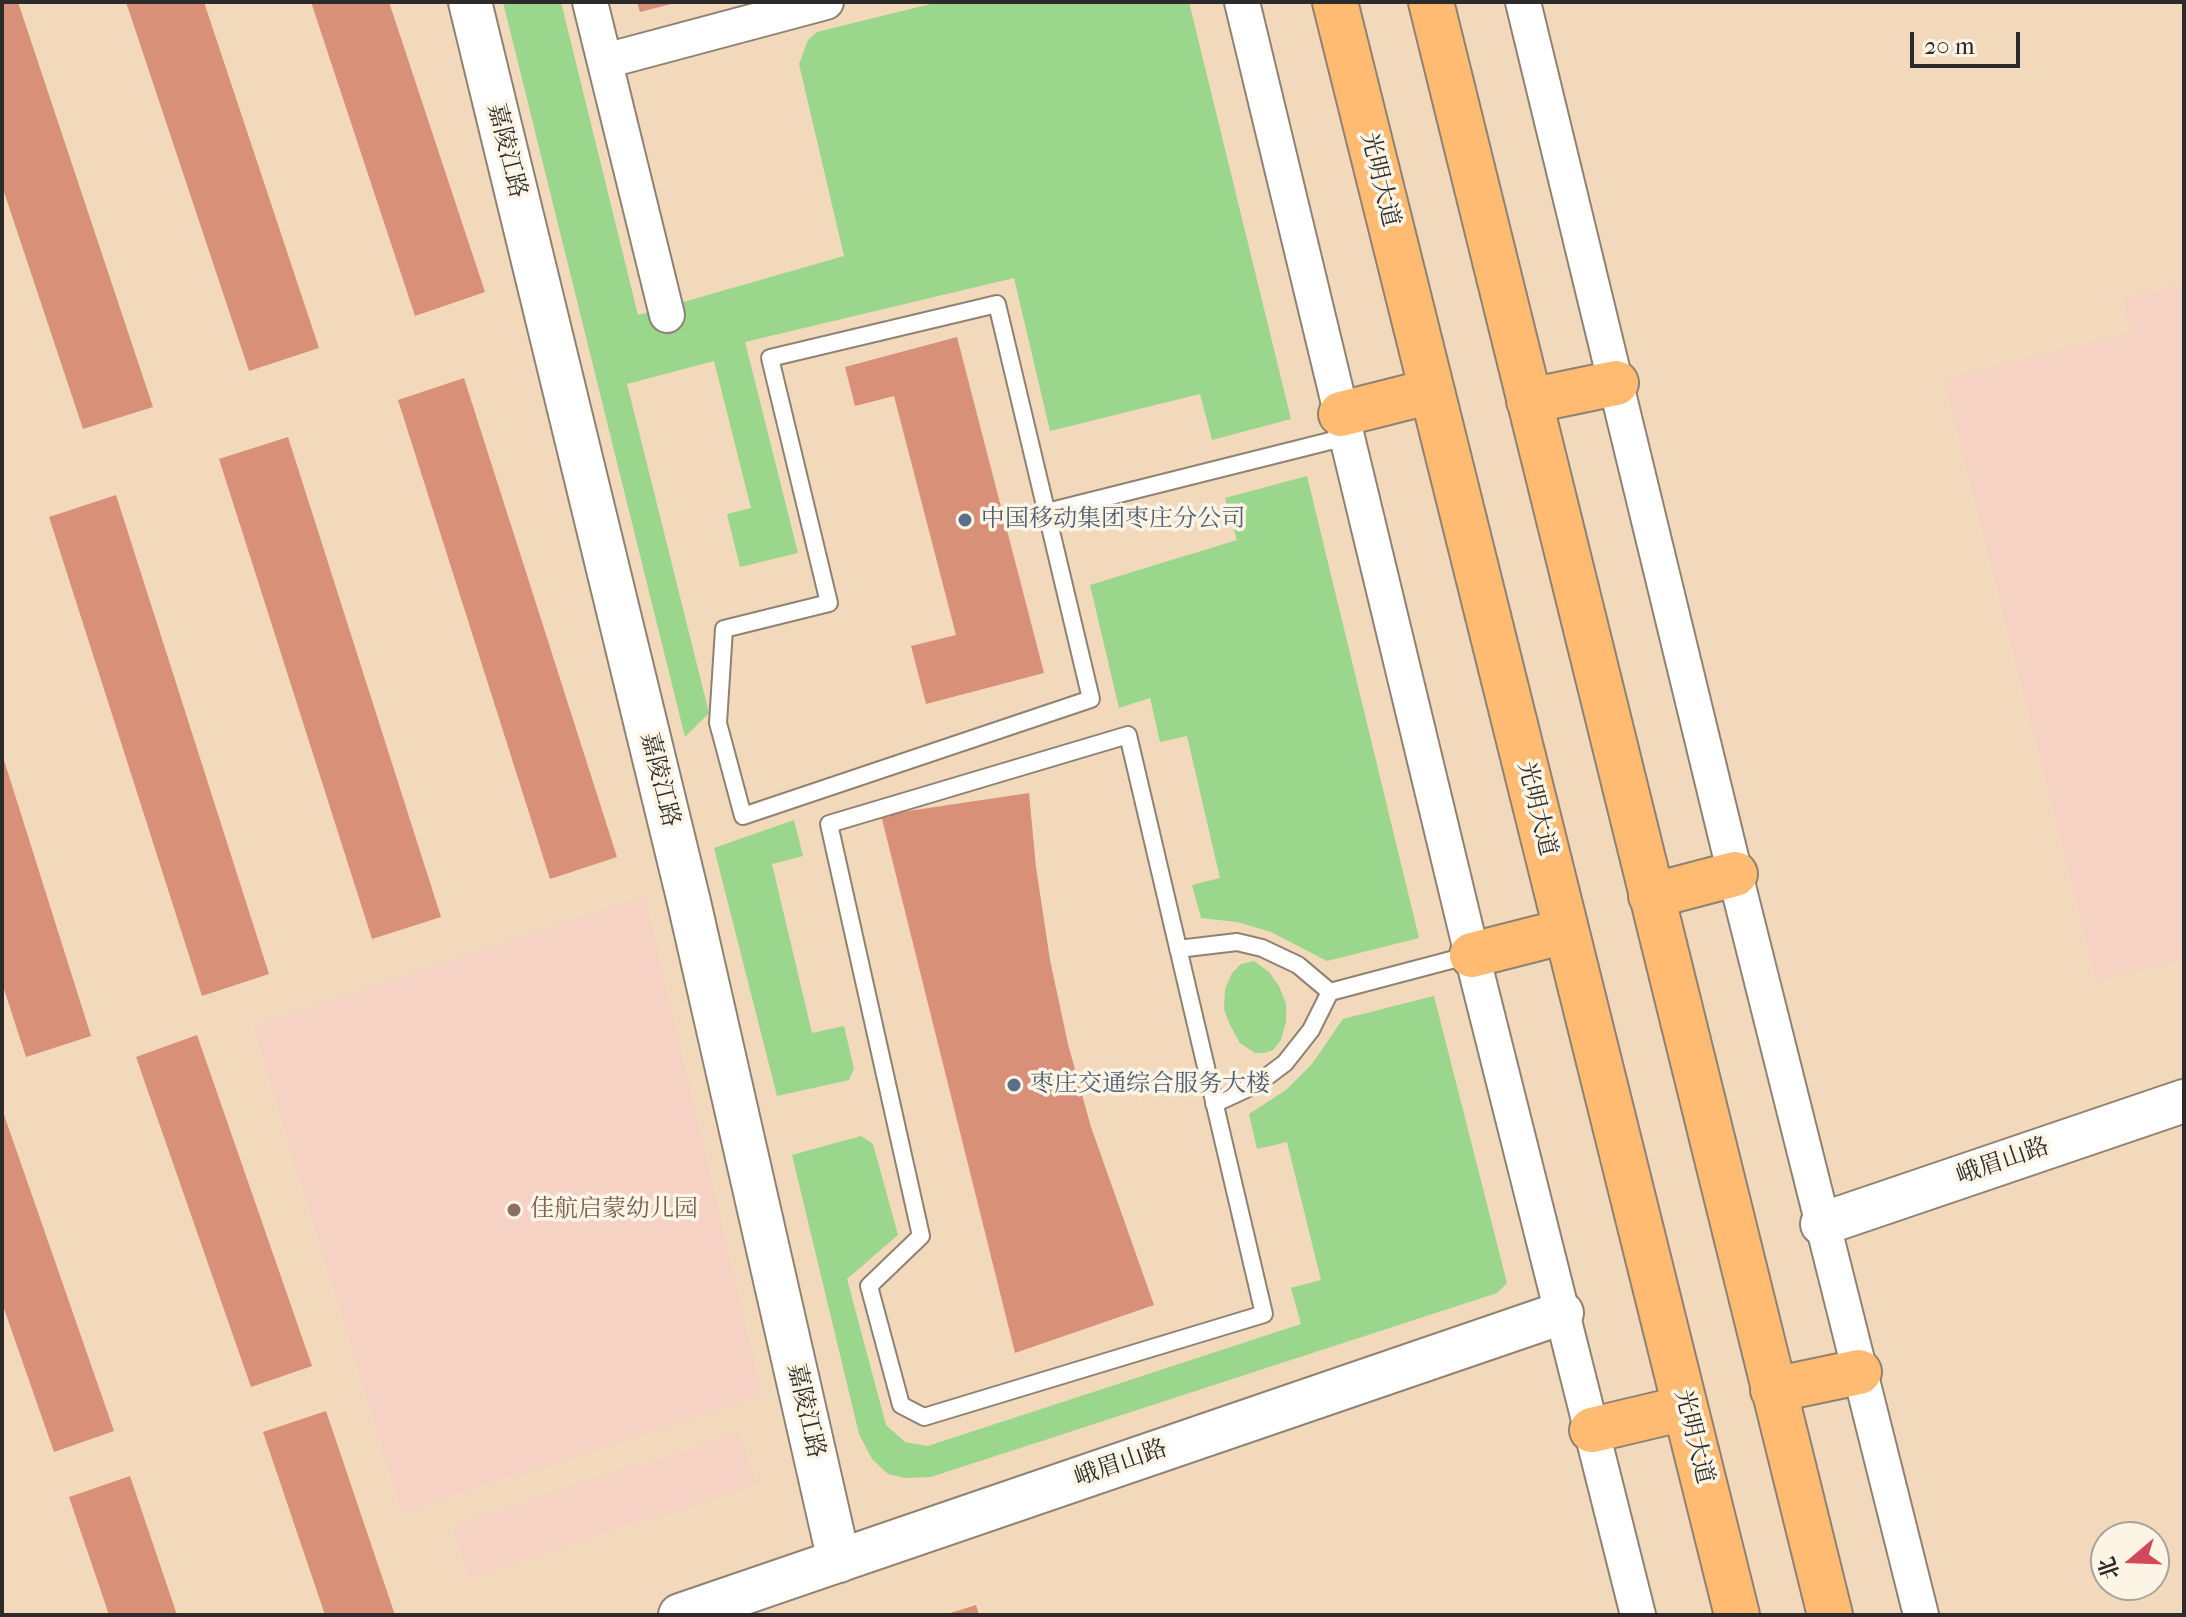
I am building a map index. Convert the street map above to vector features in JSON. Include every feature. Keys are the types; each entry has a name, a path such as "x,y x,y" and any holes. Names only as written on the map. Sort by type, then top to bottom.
{"main road":[{"name":"光明大道","path":"1335,2 1737,1615"},
{"path":"1431,2 1830,1615"},
{"path":"1529,401 1616,383"},
{"path":"1343,425 1432,391"},
{"path":"1651,896 1735,874"},
{"path":"1472,955 1566,931"},
{"path":"1773,1390 1859,1372"},
{"path":"1592,1430 1685,1408"}],"street":[{"name":"嘉陵江路","path":"470,2 689,902 839,1561"},
{"path":"590,2 667,315"},
{"path":"605,61 826,2"},
{"path":"1242,2 1472,955 1638,1615"},
{"path":"1523,2 1735,874 1921,1615"},
{"name":"峨眉山路","path":"1822,1224 2184,1101"},
{"name":"峨眉山路","path":"680,1615 1562,1313"}],"lane":[{"path":"997,304 1047,512 1091,699 743,816 718,723 724,629 829,603 770,358 997,304"},
{"path":"1047,512 1343,425"},
{"path":"1128,735 1214,1104 1264,1314 924,1417 901,1405 869,1286 921,1236 829,824 1128,735"},
{"path":"1178,949 1237,942 1262,948 1298,965 1330,992"},
{"path":"1214,1104 1257,1084 1285,1063 1311,1030 1330,992 1472,955"}],"shaded area":[{"path":"2184,283 2184,958 2096,980 1944,380 2131,333 2123,298"},
{"name":"佳航启蒙幼儿园","path":"645,897 762,1395 402,1513 253,1026"},
{"path":"739,1432 757,1484 469,1578 452,1526"}],"green space":[{"path":"503,2 561,2 638,315 844,256 799,64 808,40 817,32 939,2 1189,2 1291,419 1212,440 1200,394 1050,431 1014,278 745,342 798,553 740,567 727,514 751,508 714,361 627,384 709,713 685,737"},
{"path":"1307,476 1419,938 1327,961 1271,932 1237,922 1201,918 1192,885 1220,878 1187,736 1160,742 1150,698 1119,708 1090,585 1237,540 1225,498"},
{"path":"794,820 803,856 772,864 812,1033 844,1026 854,1069 849,1080 777,1096 714,848"},
{"path":"1254,961 1269,972 1286,1004 1286,1022 1281,1040 1273,1050 1264,1053 1255,1053 1240,1043 1224,1009 1225,989 1232,973 1241,964"},
{"path":"1434,996 1507,1283 1497,1293 931,1477 905,1478 888,1474 872,1459 859,1434 792,1155 861,1136 873,1144 898,1235 847,1279 886,1425 905,1442 928,1446 1301,1324 1291,1288 1321,1280 1287,1142 1257,1149 1249,1114 1286,1090 1312,1064 1343,1019"}],"building":[{"path":"2,2 18,2 153,407 83,429 2,186"},
{"path":"126,2 204,2 319,348 249,371"},
{"path":"311,2 389,2 485,292 415,316"},
{"path":"637,2 675,2 675,3 640,12"},
{"name":"中国移动集团枣庄分公司","path":"957,337 1044,673 926,704 911,646 956,635 894,396 855,406 845,367"},
{"path":"464,378 617,857 550,879 398,400"},
{"path":"288,437 441,917 372,939 219,459"},
{"path":"116,495 269,974 202,996 49,517"},
{"path":"3,757 91,1036 26,1057 2,983"},
{"name":"枣庄交通综合服务大楼","path":"1029,793 1050,960 1068,1044 1091,1127 1154,1305 1015,1353 881,815"},
{"path":"197,1035 312,1366 251,1387 136,1057"},
{"path":"2,1109 114,1431 54,1452 2,1303"},
{"path":"326,1411 395,1615 325,1615 263,1432"},
{"path":"130,1476 177,1615 109,1615 69,1497"},
{"path":"976,1605 979,1615 947,1615 947,1614"}],"place":[{"name":"中国移动集团枣庄分公司","path":"965,520"},
{"name":"枣庄交通综合服务大楼","path":"1014,1085"},
{"name":"佳航启蒙幼儿园","path":"514,1210"}]}
